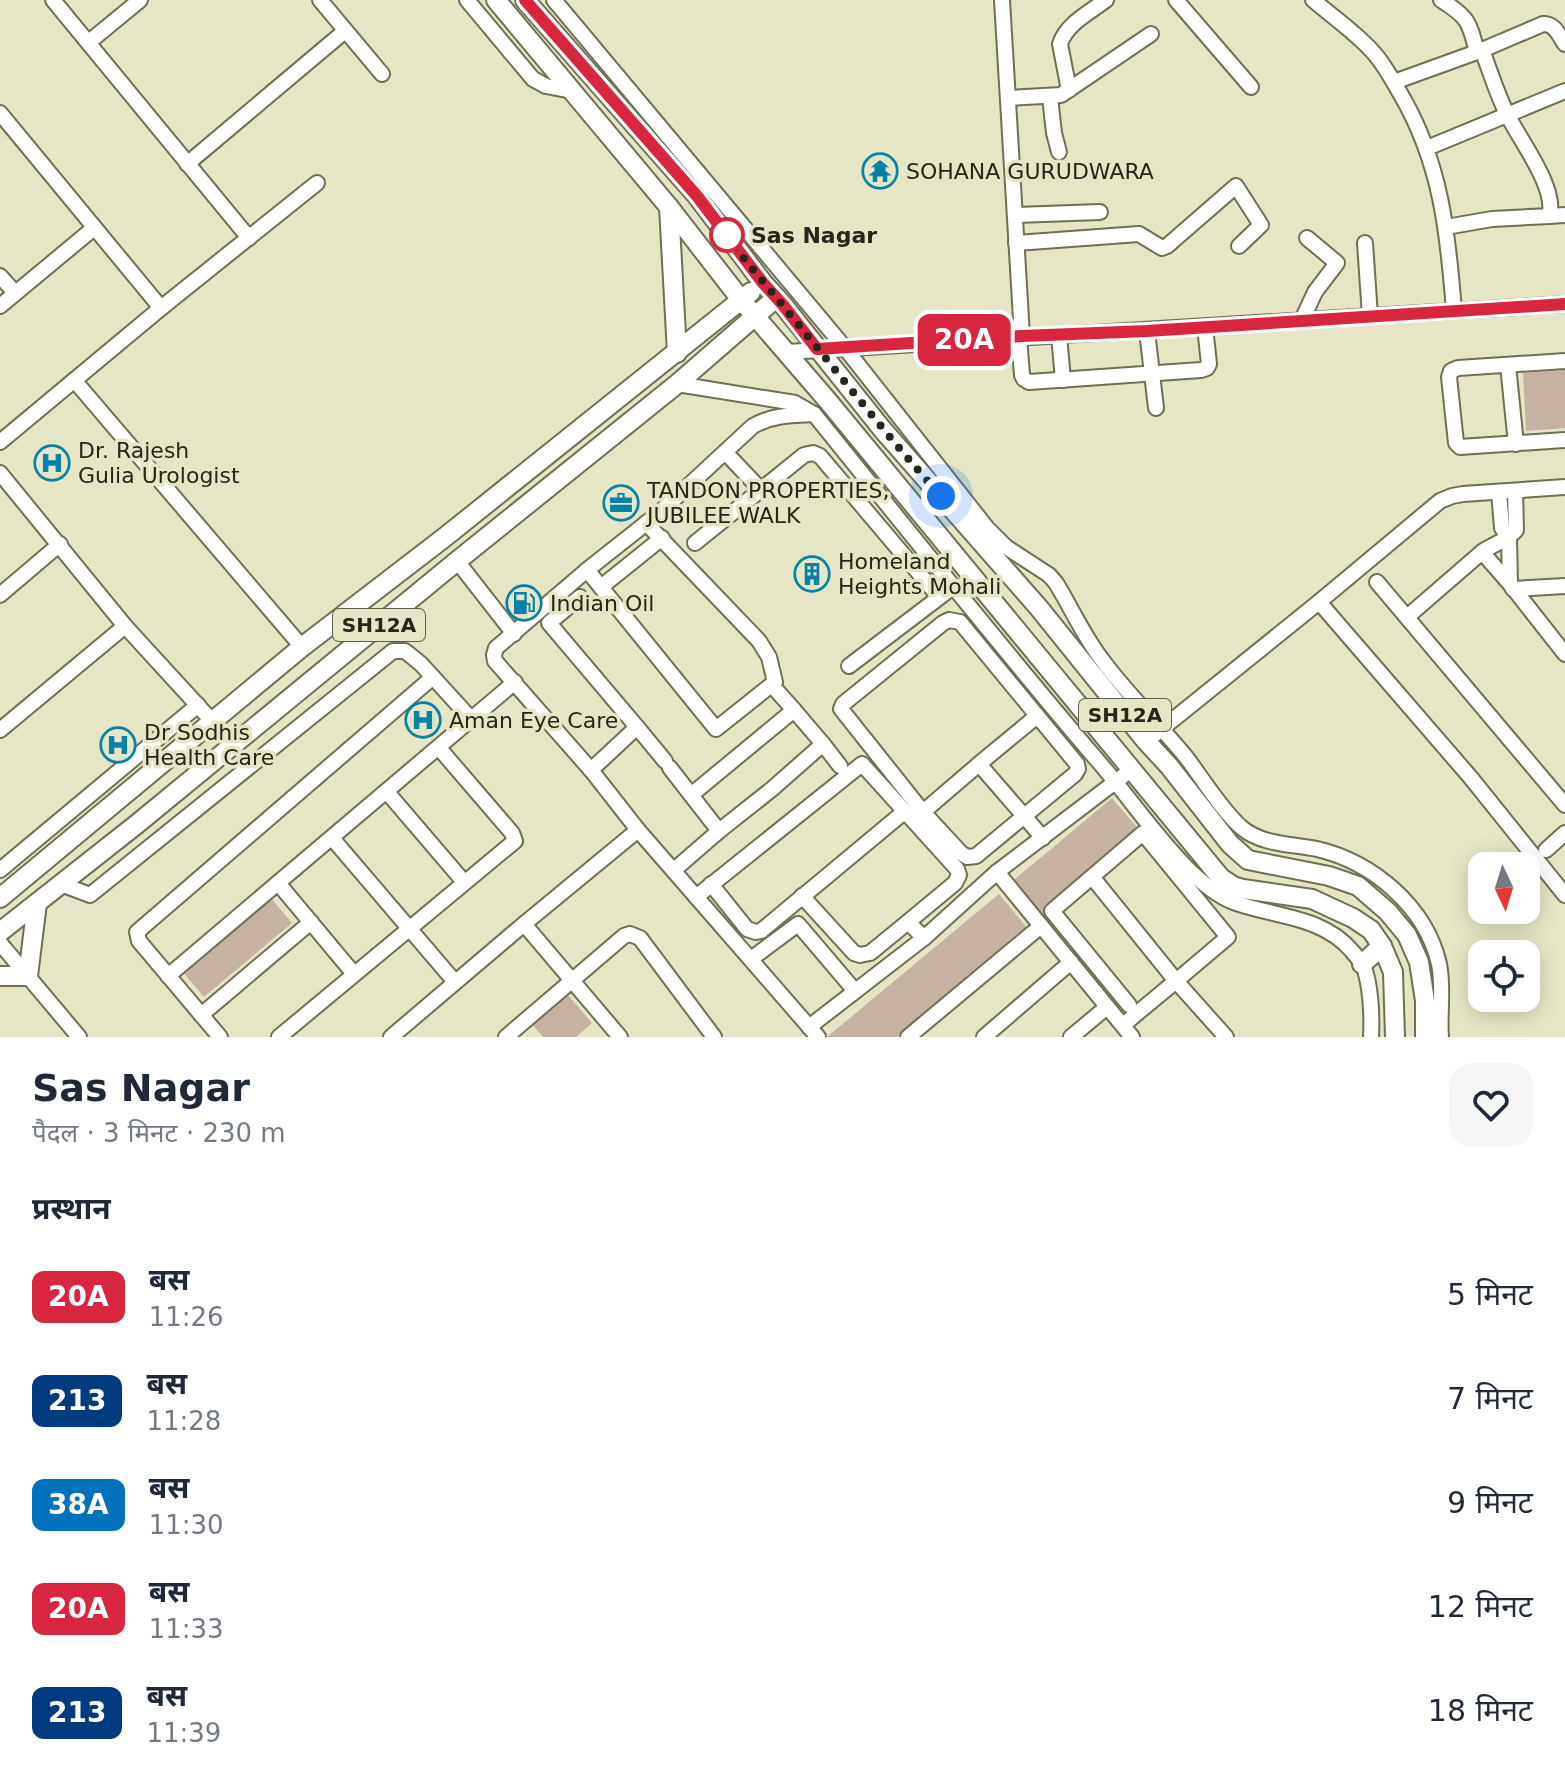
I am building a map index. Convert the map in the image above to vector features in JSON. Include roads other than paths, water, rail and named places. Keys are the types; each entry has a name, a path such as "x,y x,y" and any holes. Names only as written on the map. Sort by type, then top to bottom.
{"main road":[{"path":"496,0 669,207 742,301"},
{"path":"525,0 697,196 763,283"},
{"path":"669,207 677,353"},
{"name":"SH12A","path":"0,898 302,647 763,283 882,429 1154,735 1169,766 1230,844 1248,860"},
{"name":"SH12A","path":"0,932 677,384 776,298"},
{"name":"SH12A","path":"742,301 787,352 821,407 903,493 1221,878 1243,889 1312,899 1371,930 1393,972 1395,1037"},
{"path":"888,505 903,493"},
{"path":"1243,889 1248,860 1329,876 1358,886 1388,912 1407,935 1419,962 1425,1001 1425,1037"},
{"path":"0,976 28,976 37,903"},
{"path":"1362,964 1382,946"}],"street":[{"path":"53,0 249,238"},
{"path":"89,42 140,0"},
{"path":"320,0 382,74"},
{"path":"467,0 533,79 546,86 572,91"},
{"path":"554,0 845,348 996,538 1056,583 1092,645 1154,735 1183,754 1242,828 1262,839 1320,850 1348,860 1368,869 1395,890 1434,946 1440,968 1441,1037"},
{"path":"1002,0 1024,379 1029,382 1063,380 1207,368 1205,327"},
{"path":"1069,90 1060,44 1062,37 1106,0"},
{"path":"1176,0 1251,87"},
{"path":"1441,0 1460,11 1464,17 1508,115 1549,192 1552,208 1549,216"},
{"path":"1318,2 1374,53 1417,125 1433,166 1446,227 1454,311"},
{"path":"1394,82 1543,24 1553,26 1565,44"},
{"path":"187,164 345,31"},
{"path":"1009,98 1061,95 1151,34"},
{"path":"1427,148 1565,91"},
{"path":"1050,97 1059,152"},
{"path":"0,113 161,308"},
{"path":"0,442 317,183"},
{"path":"1016,243 1139,234 1162,248 1236,186 1261,225 1239,246"},
{"path":"1015,215 1100,212"},
{"path":"1446,227 1492,219 1565,215"},
{"path":"0,306 94,228"},
{"path":"1302,320 1315,292 1337,263 1307,238"},
{"path":"1365,243 1370,316"},
{"path":"0,276 15,293"},
{"path":"787,352 1565,304"},
{"path":"1147,331 1156,408"},
{"path":"1059,335 1063,380"},
{"path":"1565,361 1458,368 1451,371 1449,377 1456,443 1460,447 1565,440"},
{"path":"1508,365 1516,444"},
{"path":"74,380 302,647"},
{"path":"677,384 821,407 888,505 1166,846 1191,872 1215,892 1235,902 1309,921 1333,933 1348,947 1362,964 1367,980 1371,1037"},
{"path":"821,407 763,420 753,426 725,452 655,532 496,648 495,661 591,770 638,830 814,1032 855,991 924,938 997,872 1132,767"},
{"path":"725,452 761,490"},
{"path":"695,543 804,455 813,453 820,456 934,592"},
{"path":"0,473 125,626 212,721"},
{"path":"1154,735 1440,501 1463,494 1565,487"},
{"path":"1407,617 1482,552 1509,539 1516,530 1515,491"},
{"path":"1499,492 1502,528 1509,539 1512,587"},
{"path":"594,579 716,729 775,682 769,657 766,649 655,532"},
{"path":"594,579 655,532"},
{"path":"0,595 60,544"},
{"path":"1482,552 1565,654"},
{"path":"457,561 514,634"},
{"path":"849,666 934,592 944,573"},
{"path":"1377,582 1565,805"},
{"path":"934,592 954,586"},
{"path":"1512,587 1565,586"},
{"path":"580,597 549,623 719,831"},
{"path":"1319,602 1471,778 1565,895"},
{"path":"955,620 960,622 1037,716 1078,769 976,856 967,857 923,812 841,709 843,704 943,623 955,620"},
{"path":"0,730 125,626"},
{"path":"61,884 90,895 393,651 405,651 421,664 472,720"},
{"path":"220,1037 139,941 137,932 433,677"},
{"path":"168,976 515,682"},
{"path":"777,691 840,766"},
{"path":"0,870 198,705"},
{"path":"691,795 794,710"},
{"path":"923,812 1037,716"},
{"path":"591,770 637,727"},
{"path":"674,870 823,744"},
{"path":"279,1037 515,841 515,837 439,748"},
{"path":"696,897 862,764 957,869 959,875 955,883 870,953 860,955 854,953 802,896"},
{"path":"979,764 1043,838"},
{"path":"387,792 464,882"},
{"path":"711,884 747,929 761,931 904,812"},
{"path":"391,1037 638,830"},
{"path":"997,872 1127,1031 1176,981 1228,937 1143,833 1052,911 1129,1005"},
{"path":"1546,850 1565,833"},
{"path":"332,838 455,982"},
{"path":"1093,878 1176,981 1226,1037"},
{"path":"278,883 354,974"},
{"path":"201,1015 311,922"},
{"path":"908,922 924,938"},
{"path":"524,924 620,1037"},
{"path":"751,959 798,924 855,991"},
{"path":"908,1037 1041,926"},
{"path":"506,1037 630,934 640,938 714,1037"},
{"path":"0,943 79,1037"},
{"path":"984,1037 1071,962"},
{"path":"1071,1037 1107,1007"},
{"path":"522,1024 533,1037"}],"place":[{"name":"SOHANA GURUDWARA","path":"880,171"},
{"name":"Sas Nagar","path":"727,235"},
{"name":"Dr. Rajesh Gulia Urologist","path":"52,463"},
{"name":"TANDON PROPERTIES, JUBILEE WALK","path":"621,503"},
{"name":"Homeland Heights Mohali","path":"812,574"},
{"name":"Indian Oil","path":"524,603"},
{"name":"Aman Eye Care","path":"423,720"},
{"name":"Dr Sodhis Health Care","path":"118,745"}]}
